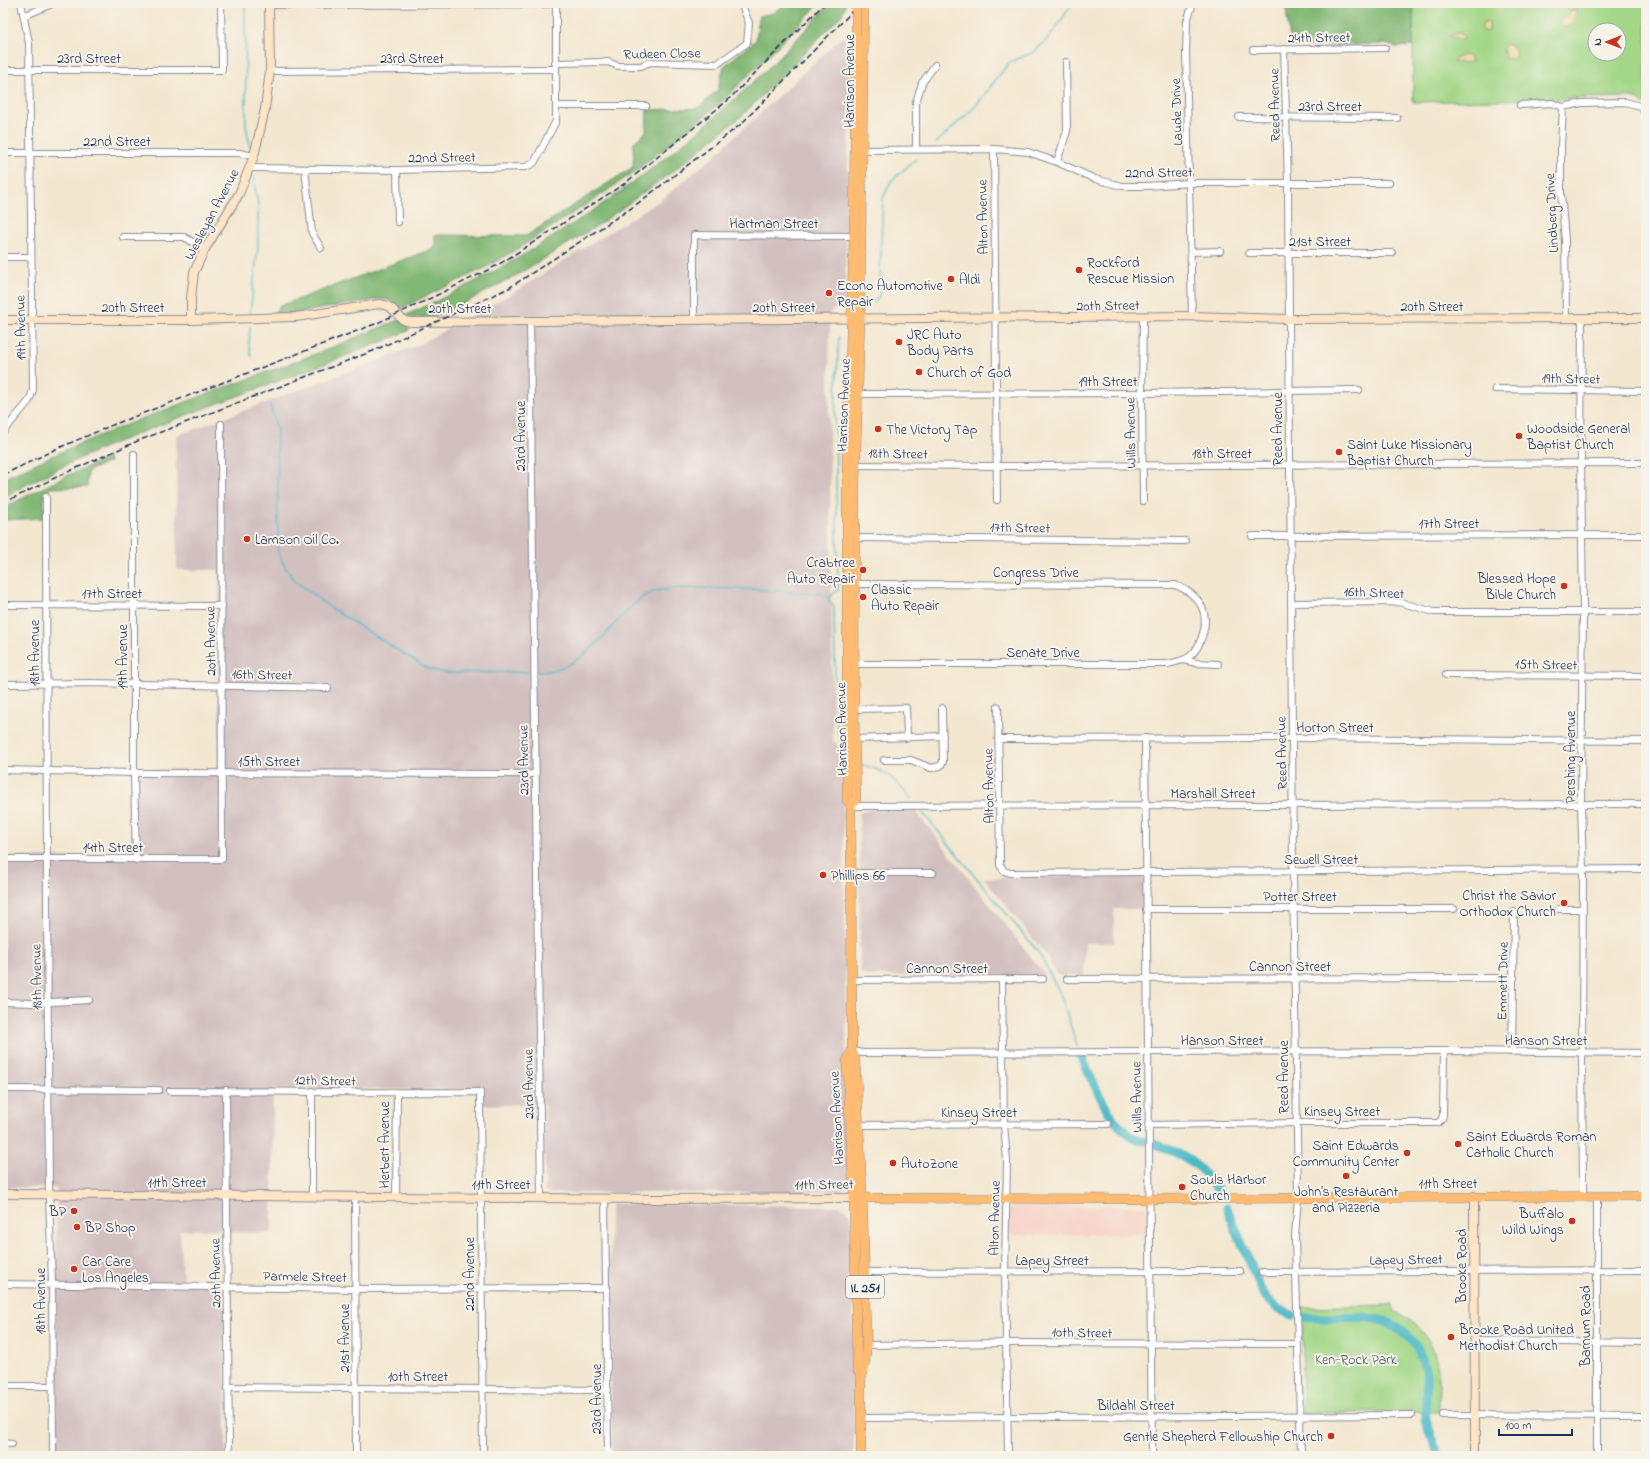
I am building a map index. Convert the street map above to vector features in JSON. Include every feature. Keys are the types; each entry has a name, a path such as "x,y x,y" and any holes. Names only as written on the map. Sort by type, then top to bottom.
{"main road":[{"name":"Harrison Avenue","path":"856,3 854,236 850,320 851,464 847,800 851,806 852,1051 856,1060 854,1126 858,1197 865,1272 866,1345 865,1368 861,1376 861,1456"},
{"name":"Harrison Avenue","path":"851,806 856,799 854,664 850,584 854,538 851,464 857,394 860,320 864,3"},
{"name":"11th Street","path":"858,1197 1149,1199 1646,1196"},
{"name":"Harrison Avenue","path":"858,1197 857,1369 861,1376"}],"street":[{"name":"19th Avenue","path":"3,432 29,401 33,390 29,43 21,3"},
{"path":"24,16 54,3"},
{"name":"23rd Street","path":"3,70 222,70 221,3"},
{"name":"Rudeen Close","path":"555,62 608,62 618,66 641,66 650,62 717,64 747,42 748,23 741,3"},
{"name":"Laude Drive","path":"1192,3 1187,21 1186,52 1192,316"},
{"path":"269,4 556,4"},
{"name":"Wesleyan Avenue","path":"191,320 191,298 194,272 205,249 239,194 254,156 265,109 270,71 269,4"},
{"name":"22nd Street","path":"250,168 397,170 526,167 534,163 556,121 556,4"},
{"name":"24th Street","path":"1253,50 1386,48"},
{"name":"Reed Avenue","path":"1284,49 1288,183 1293,871 1298,1198 1295,1236 1301,1456"},
{"path":"1058,162 1067,131 1066,62"},
{"path":"916,148 916,102 922,82 935,65"},
{"name":"23rd Street","path":"270,71 555,70"},
{"path":"1520,105 1552,103 1563,107 1582,102 1625,102 1640,106 1646,113"},
{"path":"556,106 646,106"},
{"name":"Lindberg Drive","path":"1563,107 1561,193 1565,240 1566,318"},
{"name":"23rd Street","path":"1239,117 1397,118"},
{"name":"22nd Street","path":"863,150 916,148 994,149 1028,152 1058,162 1096,179 1122,186 1190,183 1389,182"},
{"name":"Alton Avenue","path":"994,149 997,500"},
{"name":"22nd Street","path":"3,153 239,153 254,156"},
{"path":"305,169 312,233 321,248"},
{"path":"397,170 398,222"},
{"name":"Hartman Street","path":"694,320 694,235 854,236"},
{"path":"123,237 184,237 205,249"},
{"path":"1191,252 1220,251"},
{"name":"21st Street","path":"1249,253 1392,253"},
{"path":"3,257 31,257"},
{"name":"20th Street","path":"3,320 191,320 296,317 379,304 392,307 402,320 406,321 860,320 1192,316 1288,319 1646,318"},
{"name":"Wills Avenue","path":"1143,317 1143,501"},
{"name":"Pershing Avenue","path":"1582,318 1581,463 1583,611 1581,804 1583,869 1583,1196"},
{"name":"23rd Avenue","path":"530,321 541,1198"},
{"name":"19th Street","path":"1495,389 1646,391"},
{"name":"19th Street","path":"857,394 1142,393 1359,390"},
{"name":"20th Avenue","path":"221,424 223,685 222,859"},
{"name":"19th Avenue","path":"134,454 134,773 136,860"},
{"name":"18th Street","path":"851,464 996,466 1646,463"},
{"name":"18th Avenue","path":"46,498 49,1195 52,1284 53,1456"},
{"name":"17th Street","path":"1252,536 1646,535"},
{"name":"17th Street","path":"854,538 1185,541"},
{"name":"Congress Drive","path":"850,584 1175,585 1187,590 1195,596 1204,612 1205,621 1204,630 1197,648 1189,657 1183,660"},
{"name":"16th Street","path":"1291,604 1399,602 1434,612 1646,612"},
{"name":"17th Street","path":"3,605 222,606"},
{"path":"1183,660 1197,663 1218,664"},
{"name":"Senate Drive","path":"854,664 1168,664 1183,660"},
{"name":"15th Street","path":"1446,675 1582,677 1646,676"},
{"name":"16th Street","path":"3,684 90,683 328,688"},
{"name":"Alton Avenue","path":"998,707 1000,865"},
{"path":"854,709 906,708 907,738"},
{"path":"884,760 911,760 931,768 940,766 943,762 942,708"},
{"path":"854,739 943,736"},
{"name":"Wills Avenue","path":"1145,738 1152,1456"},
{"name":"Horton Street","path":"999,739 1292,738 1646,741"},
{"name":"15th Street","path":"3,770 134,773 536,774"},
{"name":"Marshall Street","path":"851,806 1646,804"},
{"name":"14th Street","path":"3,859 222,859"},
{"name":"Sewell Street","path":"1000,865 1004,871 1010,873 1646,869"},
{"path":"851,873 934,873"},
{"name":"Potter Street","path":"1146,909 1454,909"},
{"path":"1559,909 1582,909"},
{"name":"Emmett Drive","path":"1512,1052 1514,911"},
{"name":"Cannon Street","path":"1067,979 1514,978"},
{"name":"Cannon Street","path":"851,980 1043,979"},
{"name":"Alton Avenue","path":"1002,980 1004,1124 1007,1161 1005,1272 1008,1456"},
{"path":"3,1002 89,1000"},
{"name":"Hanson Street","path":"852,1051 863,1053 1444,1051 1646,1053"},
{"name":"Kinsey Street","path":"1148,1125 1438,1123 1443,1116 1444,1051"},
{"path":"3,1089 158,1090"},
{"name":"20th Avenue","path":"226,1090 229,1456"},
{"name":"12th Street","path":"170,1091 226,1090 397,1093 480,1092"},
{"path":"312,1091 312,1197"},
{"name":"22nd Avenue","path":"480,1092 481,1388 483,1456"},
{"name":"Herbert Avenue","path":"396,1197 397,1093"},
{"name":"Kinsey Street","path":"854,1126 1108,1124"},
{"name":"11th Street","path":"3,1194 480,1198 858,1197"},
{"name":"Brooke Road","path":"1474,1196 1475,1456"},
{"name":"Barnum Road","path":"1597,1196 1597,1456"},
{"name":"21st Avenue","path":"355,1197 356,1456"},
{"name":"23rd Avenue","path":"605,1198 608,1456"},
{"name":"Lapey Street","path":"1262,1272 1646,1270"},
{"name":"Lapey Street","path":"865,1272 1240,1271"},
{"name":"Parmele Street","path":"3,1284 356,1289 607,1288"},
{"path":"1474,1341 1646,1342"},
{"name":"10th Street","path":"866,1345 1007,1343 1298,1344"},
{"path":"3,1386 52,1386"},
{"name":"10th Street","path":"228,1387 608,1390"},
{"name":"Bildahl Street","path":"861,1418 1151,1418 1412,1415"},
{"path":"1443,1416 1646,1416"},
{"path":"3,1444 12,1444"}],"shaded area":[{"path":"851,35 845,299 843,305 830,312 829,398 833,740 843,752 847,1142 849,1179 846,1187 841,1191 831,1192 545,1193 544,1104 483,1105 476,1090 273,1089 272,1233 229,1232 229,1229 180,1230 181,1260 184,1283 224,1285 226,1456 57,1456 57,1188 6,1187 3,857 128,857 131,852 132,769 213,770 218,767 219,570 177,570 176,436 416,346 513,293 664,198 715,155 840,39"},
{"path":"866,810 915,810 1045,975 865,976 860,972 859,813"},
{"path":"1142,875 1144,880 1145,909 1114,909 1114,943 1085,943 1084,976 1058,976 1047,956 984,878"},
{"path":"612,1204 841,1206 849,1212 853,1223 854,1456 612,1456 610,1209"},
{"path":"1146,1206 1148,1229 1144,1234 1012,1235 1008,1232 1008,1212 1012,1207"}],"green space":[{"path":"787,3 820,3 724,100 637,170 522,246 485,268 399,309 392,301 381,299 296,313 272,315 280,306 435,248 435,235 526,236 633,167 634,142 646,132 647,110 698,108 717,91 724,66 756,40 759,16 773,13"},
{"path":"830,3 846,3 842,15 744,114 676,169 600,224 517,275 435,317 412,318 404,316 454,293 486,276 533,249 614,196 691,137 728,106 797,39"},
{"path":"1285,3 1413,3 1413,46 1395,47 1385,44 1291,46"},
{"path":"1413,3 1646,3 1646,106 1639,100 1628,97 1413,102"},
{"path":"398,320 409,325 408,331 112,444 57,469 3,497 3,479 76,445 314,354"},
{"path":"108,458 110,462 88,471 87,487 51,488 44,494 44,518 3,520 3,508 68,475"},
{"name":"Ken-Rock Park","path":"1393,1305 1394,1311 1420,1329 1434,1352 1439,1380 1440,1412 1303,1413 1302,1307"}],"sand":[{"path":"1517,3 1531,3 1532,7 1521,7"},
{"path":"1572,10 1576,10 1576,15 1570,26 1563,27 1560,22"},
{"path":"1489,21 1489,31 1484,32 1482,24"},
{"path":"1460,33 1464,36 1464,40 1449,36 1453,34"},
{"path":"1507,44 1514,47 1516,54 1514,59 1505,58 1503,48"},
{"path":"1463,55 1469,57 1472,62 1453,63 1455,59"}],"waterway":[{"path":"245,3 246,125 250,147"},
{"path":"936,143 974,108 1008,64 1026,56 1042,45 1052,34 1073,3"},
{"path":"874,303 879,296 883,198 891,181 916,159"},
{"path":"250,315 258,246 258,205 253,176"},
{"path":"250,327 249,344 251,356"},
{"path":"828,598 838,590 835,414 839,337"},
{"path":"270,405 277,430 278,549 285,567 295,581 332,609 428,669 447,673 530,672"},
{"path":"538,672 554,670 568,665 580,658 592,649 633,605 643,597 655,591 680,588 751,589 822,594 828,598 834,607 836,715 838,731 843,746"},
{"path":"860,764 877,769 889,776 911,799"},
{"path":"923,813 1039,953 1061,995 1077,1046"},
{"path":"1081,1056 1098,1093 1113,1119 1122,1129 1133,1137 1144,1141"},
{"path":"1155,1144 1174,1151 1190,1161 1205,1173 1217,1189"},
{"path":"1227,1208 1263,1294 1278,1309 1292,1315"},
{"path":"1301,1317 1357,1317 1375,1319 1394,1326 1410,1338 1421,1356 1424,1365 1426,1376 1426,1419 1431,1438 1440,1456"}],"railway":[{"path":"3,475 56,449 115,424 375,324 498,265 624,184 727,101 825,3"},
{"path":"3,503 63,474 140,440 373,351 509,288 633,207 740,125 847,17 858,3"}],"place":[{"name":"Rockford Rescue Mission","path":"1079,270"},
{"name":"Aldi","path":"951,279"},
{"name":"Econo Automotive Repair","path":"829,293"},
{"name":"JRC Auto Body Parts","path":"899,342"},
{"name":"Church of God","path":"919,372"},
{"name":"The Victory Tap","path":"878,429"},
{"name":"Woodside General Baptist Church","path":"1519,436"},
{"name":"Saint Luke Missionary Baptist Church","path":"1339,452"},
{"name":"Lamson Oil Co.","path":"247,539"},
{"name":"Crabtree Auto Repair","path":"863,570"},
{"name":"Blessed Hope Bible Church","path":"1564,586"},
{"name":"Classic Auto Repair","path":"863,597"},
{"name":"Phillips 66","path":"823,875"},
{"name":"Christ the Savior Orthodox Church","path":"1564,903"},
{"name":"Saint Edwards Roman Catholic Church","path":"1458,1144"},
{"name":"Saint Edwards Community Center","path":"1407,1153"},
{"name":"AutoZone","path":"893,1163"},
{"name":"John’s Restaurant and Pizzeria","path":"1346,1176"},
{"name":"Souls Harbor Church","path":"1182,1187"},
{"name":"BP","path":"74,1211"},
{"name":"Buffalo Wild Wings","path":"1572,1221"},
{"name":"BP Shop","path":"77,1227"},
{"name":"Car Care Los Angeles","path":"74,1269"},
{"name":"Brooke Road United Methodist Church","path":"1451,1337"},
{"name":"Gentle Shepherd Fellowship Church","path":"1331,1436"}]}
